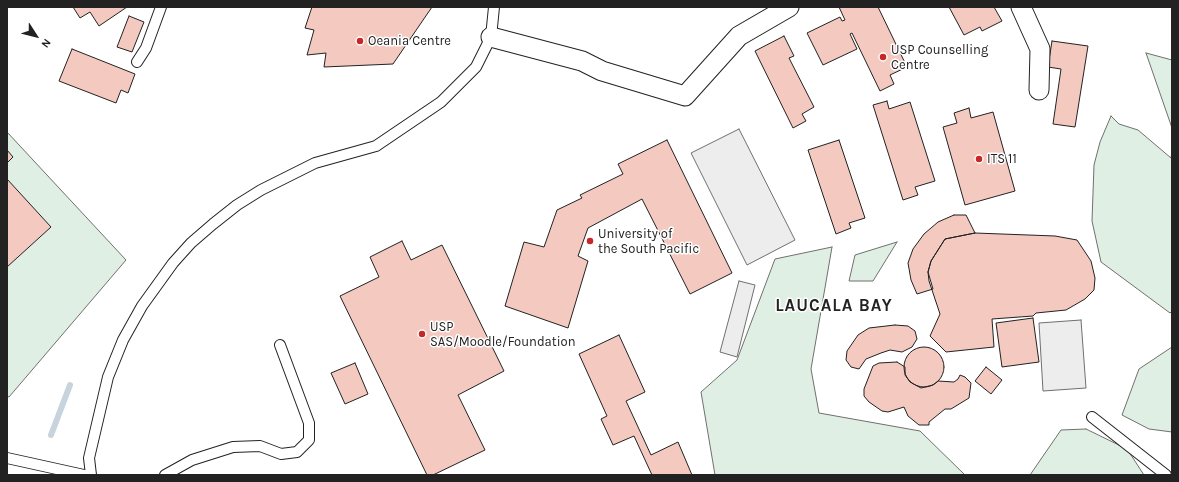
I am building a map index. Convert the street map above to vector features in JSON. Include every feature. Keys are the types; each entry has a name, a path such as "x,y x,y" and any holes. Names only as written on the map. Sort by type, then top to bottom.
{"street":[{"path":"491,37 582,61 602,71 685,96 739,36 789,7"},
{"path":"1021,7 1040,48 1038,90"}],"lane":[{"path":"137,62 146,48 161,7"},
{"path":"91,475 89,458 107,384 123,340 142,306 173,263 191,242 237,205 261,190 315,163 376,146 441,102 476,67 491,37 494,7"},
{"path":"166,475 192,460 233,447 260,446 281,454 297,452 309,440 309,423 280,345"},
{"path":"1092,417 1166,475"},
{"path":"7,458 84,475"}],"green space":[{"path":"1146,53 1172,60 1172,128"},
{"path":"1111,116 1119,124 1138,130 1171,158 1172,151 1172,311 1170,313 1101,262 1092,221 1094,165 1100,142"},
{"path":"7,132 126,260 9,397 7,396"},
{"path":"897,242 873,281 849,281 855,255"},
{"path":"832,247 811,369 819,413 920,431 965,475 715,475 701,392 737,360 775,259"},
{"path":"1172,347 1172,432 1149,429 1122,415 1139,369"},
{"path":"1086,429 1127,449 1144,475 1030,475 1061,430"}],"shaded area":[{"path":"739,129 795,240 747,265 691,153"},
{"path":"739,281 755,285 737,357 720,352"},
{"path":"1081,320 1086,388 1043,391 1039,323"}],"building":[{"path":"73,7 127,7 99,26 90,12 80,18"},
{"name":"Oeania Centre","path":"312,7 432,7 393,64 324,67 326,53 307,55 314,30 305,28"},
{"name":"USP Counselling Centre","path":"839,7 878,7 907,67 890,75 894,84 880,91 852,33 850,34 857,49 823,65 807,33 840,17 842,21 845,20"},
{"path":"949,7 994,7 1002,21 982,31 980,27 964,35"},
{"path":"129,16 144,22 132,52 117,47"},
{"path":"784,36 794,56 789,58 814,107 802,114 806,121 793,128 755,51"},
{"path":"1052,41 1088,46 1075,127 1053,124 1061,69 1048,67"},
{"path":"72,49 135,74 128,93 121,90 116,103 59,81"},
{"path":"887,101 889,109 910,102 935,181 915,187 918,195 903,200 873,105"},
{"name":"ITS 11","path":"969,108 971,118 993,112 1015,191 965,205 943,127 957,123 954,113"},
{"path":"667,140 732,273 690,294 642,199 588,228 578,256 588,261 568,328 505,306 524,242 544,247 557,210 582,198 580,195 623,174 618,164"},
{"path":"839,140 865,218 849,223 851,228 836,234 808,150"},
{"path":"7,150 13,157 7,163"},
{"path":"7,179 51,227 7,267"},
{"path":"954,215 966,215 975,233 945,239 931,261 928,272 933,289 917,294 911,280 908,263 913,249 924,234 938,222"},
{"path":"975,233 1055,236 1077,240 1091,261 1095,278 1094,290 1085,299 1066,310 1036,313 1033,316 992,319 994,347 946,352 930,336 940,314 929,281 928,272 931,261 945,239"},
{"name":"USP SAS/Moodle/Foundation","path":"402,241 411,260 442,245 504,371 458,395 485,450 433,475 427,475 340,296 379,277 370,257"},
{"path":"1033,318 1039,362 1002,367 996,323"},
{"path":"895,325 908,326 915,331 917,339 912,347 902,352 890,350 866,359 859,369 851,367 846,360 847,351 858,335 869,328"},
{"path":"619,335 645,392 626,401 651,455 678,442 692,475 652,475 634,436 613,445 601,419 607,416 579,354"},
{"path":"924,347 932,349 938,353 942,359 944,367 942,375 938,381 932,385 924,387 916,385 910,381 906,375 904,367 906,359 910,353 916,349"},
{"path":"897,362 905,367 905,375 910,382 921,388 933,385 938,381 954,382 960,375 965,377 971,383 969,398 951,409 945,409 929,422 929,425 919,425 908,416 904,407 888,412 882,411 869,402 864,396 864,389 873,366 879,363"},
{"path":"355,363 368,394 345,404 331,373"},
{"path":"986,367 1002,380 991,394 975,381"}],"waterway":[{"path":"51,435 70,385"}],"place":[{"name":"Oeania Centre","path":"360,41"},
{"name":"USP Counselling Centre","path":"883,57"},
{"name":"ITS 11","path":"979,159"},
{"name":"University of the South Pacific","path":"590,241"},
{"name":"USP SAS/Moodle/Foundation","path":"422,334"}],"district":[{"name":"LAUCALA BAY","path":"834,306"}]}
